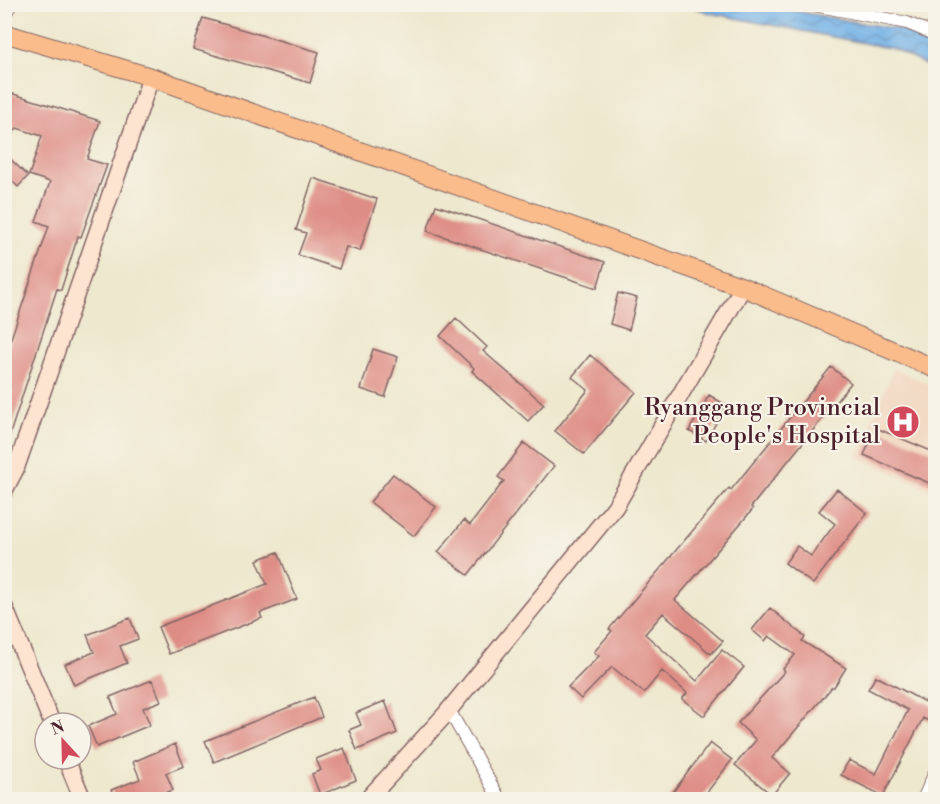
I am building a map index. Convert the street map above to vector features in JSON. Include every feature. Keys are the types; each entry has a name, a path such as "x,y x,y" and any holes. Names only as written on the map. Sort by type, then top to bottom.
{"main road":[{"path":"4,33 151,77 743,287 936,369"},
{"path":"4,491 16,468 151,77"},
{"path":"367,800 449,710 615,507 743,287"},
{"path":"4,606 47,711"},
{"path":"71,771 82,800"}],"street":[{"path":"4,13 10,4"},
{"path":"809,4 907,23 936,35"},
{"path":"449,710 500,800"},
{"path":"923,800 936,770"}],"shaded area":[{"name":"Ryanggang Provincial People's Hospital","path":"894,369 935,387 935,491 856,457"}],"water":[{"path":"688,5 767,5 903,30 935,43 935,70 894,49 710,13"}],"building":[{"path":"203,18 319,52 310,83 193,49"},
{"path":"4,91 100,121 87,159 107,165 81,237 78,236 61,290 57,289 7,443 4,443 4,402 10,386 4,384 4,359 49,226 36,221 50,182 29,175 42,136 17,128 4,142"},
{"path":"4,153 28,176 18,187 12,181 4,189"},
{"path":"313,178 377,199 360,251 346,247 339,269 298,255 306,233 296,230"},
{"path":"436,205 605,262 597,288 427,231"},
{"path":"618,293 637,298 629,330 610,324"},
{"path":"456,318 487,347 483,351 544,404 528,421 472,371 474,368 440,336"},
{"path":"373,349 398,357 385,397 361,389"},
{"path":"590,355 636,392 584,454 555,431 588,390 572,377"},
{"path":"831,367 851,383 751,507 753,509 675,600 723,641 711,654 663,613 645,634 697,681 722,650 744,667 704,716 682,699 687,693 662,671 644,693 612,667 581,699 568,687 599,656 594,652 612,631 609,629 729,488 731,490"},
{"path":"709,395 726,405 706,441 689,431"},
{"path":"876,428 936,453 936,486 864,455"},
{"path":"524,443 554,466 468,575 438,552 464,520 470,525 504,481 498,477"},
{"path":"393,474 436,507 414,536 370,502"},
{"path":"837,489 867,513 813,584 785,563 797,546 811,556 835,524 819,511"},
{"path":"278,552 297,599 260,613 262,618 169,654 158,627 267,584 257,560"},
{"path":"770,608 805,637 802,641 846,668 834,687 772,758 790,773 772,795 735,765 756,740 738,723 785,671 783,669 795,655 769,636 765,641 752,630"},
{"path":"130,618 138,639 120,646 127,663 74,685 65,664 94,652 87,635"},
{"path":"876,676 936,708 936,725 923,718 883,796 841,775 849,760 876,774 908,710 868,689"},
{"path":"152,680 161,701 143,708 150,725 97,747 93,738 93,724 117,714 110,697"},
{"path":"314,697 322,717 214,762 205,741"},
{"path":"385,701 397,733 357,750 349,730 361,725 356,713"},
{"path":"710,743 732,760 701,800 667,800"},
{"path":"175,744 184,766 166,773 173,790 149,800 115,800 111,790 140,779 133,762"},
{"path":"344,748 356,780 320,795 312,774 321,770 316,759"}],"place":[{"name":"Ryanggang Provincial People's Hospital","path":"903,422"}]}
